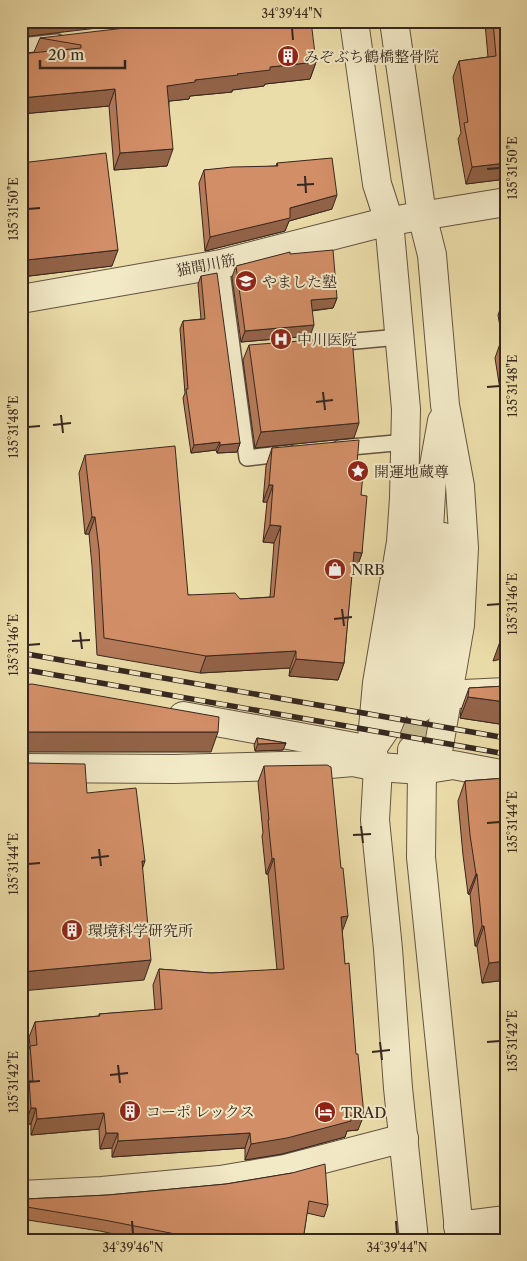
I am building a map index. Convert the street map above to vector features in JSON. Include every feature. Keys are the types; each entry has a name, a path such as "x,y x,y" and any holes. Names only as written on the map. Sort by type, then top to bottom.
{"street":[{"path":"354,21 377,184 389,222 406,409 401,542 413,694 437,757 417,760"},
{"path":"394,21 422,215 432,255 445,405 460,486 464,548 460,625 413,694 394,710 374,758 375,820 388,949 398,1088 414,1240"},
{"path":"422,215 506,202"},
{"name":"猫間川筋","path":"21,299 220,264 422,215"},
{"path":"413,694 428,546 432,477 445,405"},
{"path":"413,694 506,692"},
{"path":"157,712 374,758 417,760 506,775"},
{"path":"21,768 174,769 318,765 374,758"},
{"path":"417,760 421,857 459,1233 506,1220"},
{"path":"21,1196 102,1191 220,1180 286,1169 404,1138"}],"lane":[{"path":"21,46 70,41"},
{"path":"220,264 247,458 306,452"},
{"path":"317,345 399,337"},
{"path":"233,352 252,350"},
{"path":"325,450 406,442"}],"building":[{"path":"184,21 311,21 316,62 270,67 270,70 195,80 195,82 167,86 173,149 120,153 115,89 21,98 21,54 81,48 81,45 40,38"},
{"path":"493,21 506,21 506,163 472,167 464,123 468,122 459,61 496,56"},
{"path":"106,153 118,250 27,260 27,257 21,258 21,163"},
{"path":"332,158 337,195 290,208 290,218 210,237 204,170 278,166 277,163"},
{"path":"333,250 337,298 311,300 314,325 245,331 236,266 290,252 290,254"},
{"path":"217,273 240,443 220,445 220,442 194,445 186,389 188,389 183,321 205,319 201,276"},
{"path":"506,335 506,356 502,336"},
{"path":"352,337 359,423 261,432 249,345"},
{"path":"359,440 357,463 364,464 361,495 367,496 362,553 354,552 344,663 296,659 296,651 206,656 104,638 99,549 95,517 92,517 85,455 175,446 188,595 235,593 240,599 274,597 281,526 270,525 273,485 269,485 272,448"},
{"path":"32,684 219,717 218,732 28,732 21,734 21,685"},
{"path":"506,686 506,702 468,697 469,688"},
{"path":"257,738 286,743 258,744"},
{"path":"21,762 85,764 87,793 136,788 145,861 142,861 151,960 21,972"},
{"path":"327,765 331,767 341,868 343,868 348,916 341,917 345,964 349,963 356,1054 358,1054 364,1115 350,1116 351,1121 287,1138 251,1144 250,1133 118,1141 118,1133 106,1133 104,1113 37,1119 36,1108 31,1108 29,1081 33,1081 30,1046 37,1045 35,1022 162,1009 159,969 211,973 284,969 264,766"},
{"path":"506,778 506,961 489,963 470,835 465,781"},
{"path":"325,1164 328,1205 309,1201 303,1240 206,1240 21,1206 21,1198 108,1195 226,1184 292,1173"}],"tunnel":[{"path":"412,750 419,709"}],"railway":[{"path":"21,653 506,738"},
{"path":"21,669 506,754"}],"place":[{"name":"みぞぶち鶴橋整骨院","path":"288,56"},
{"name":"やました塾","path":"246,281"},
{"name":"中川医院","path":"281,339"},
{"name":"開運地蔵尊","path":"358,471"},
{"name":"NRB","path":"335,569"},
{"name":"環境科学研究所","path":"72,930"},
{"name":"コーポ レックス","path":"130,1111"},
{"name":"TRAD","path":"325,1112"}]}
